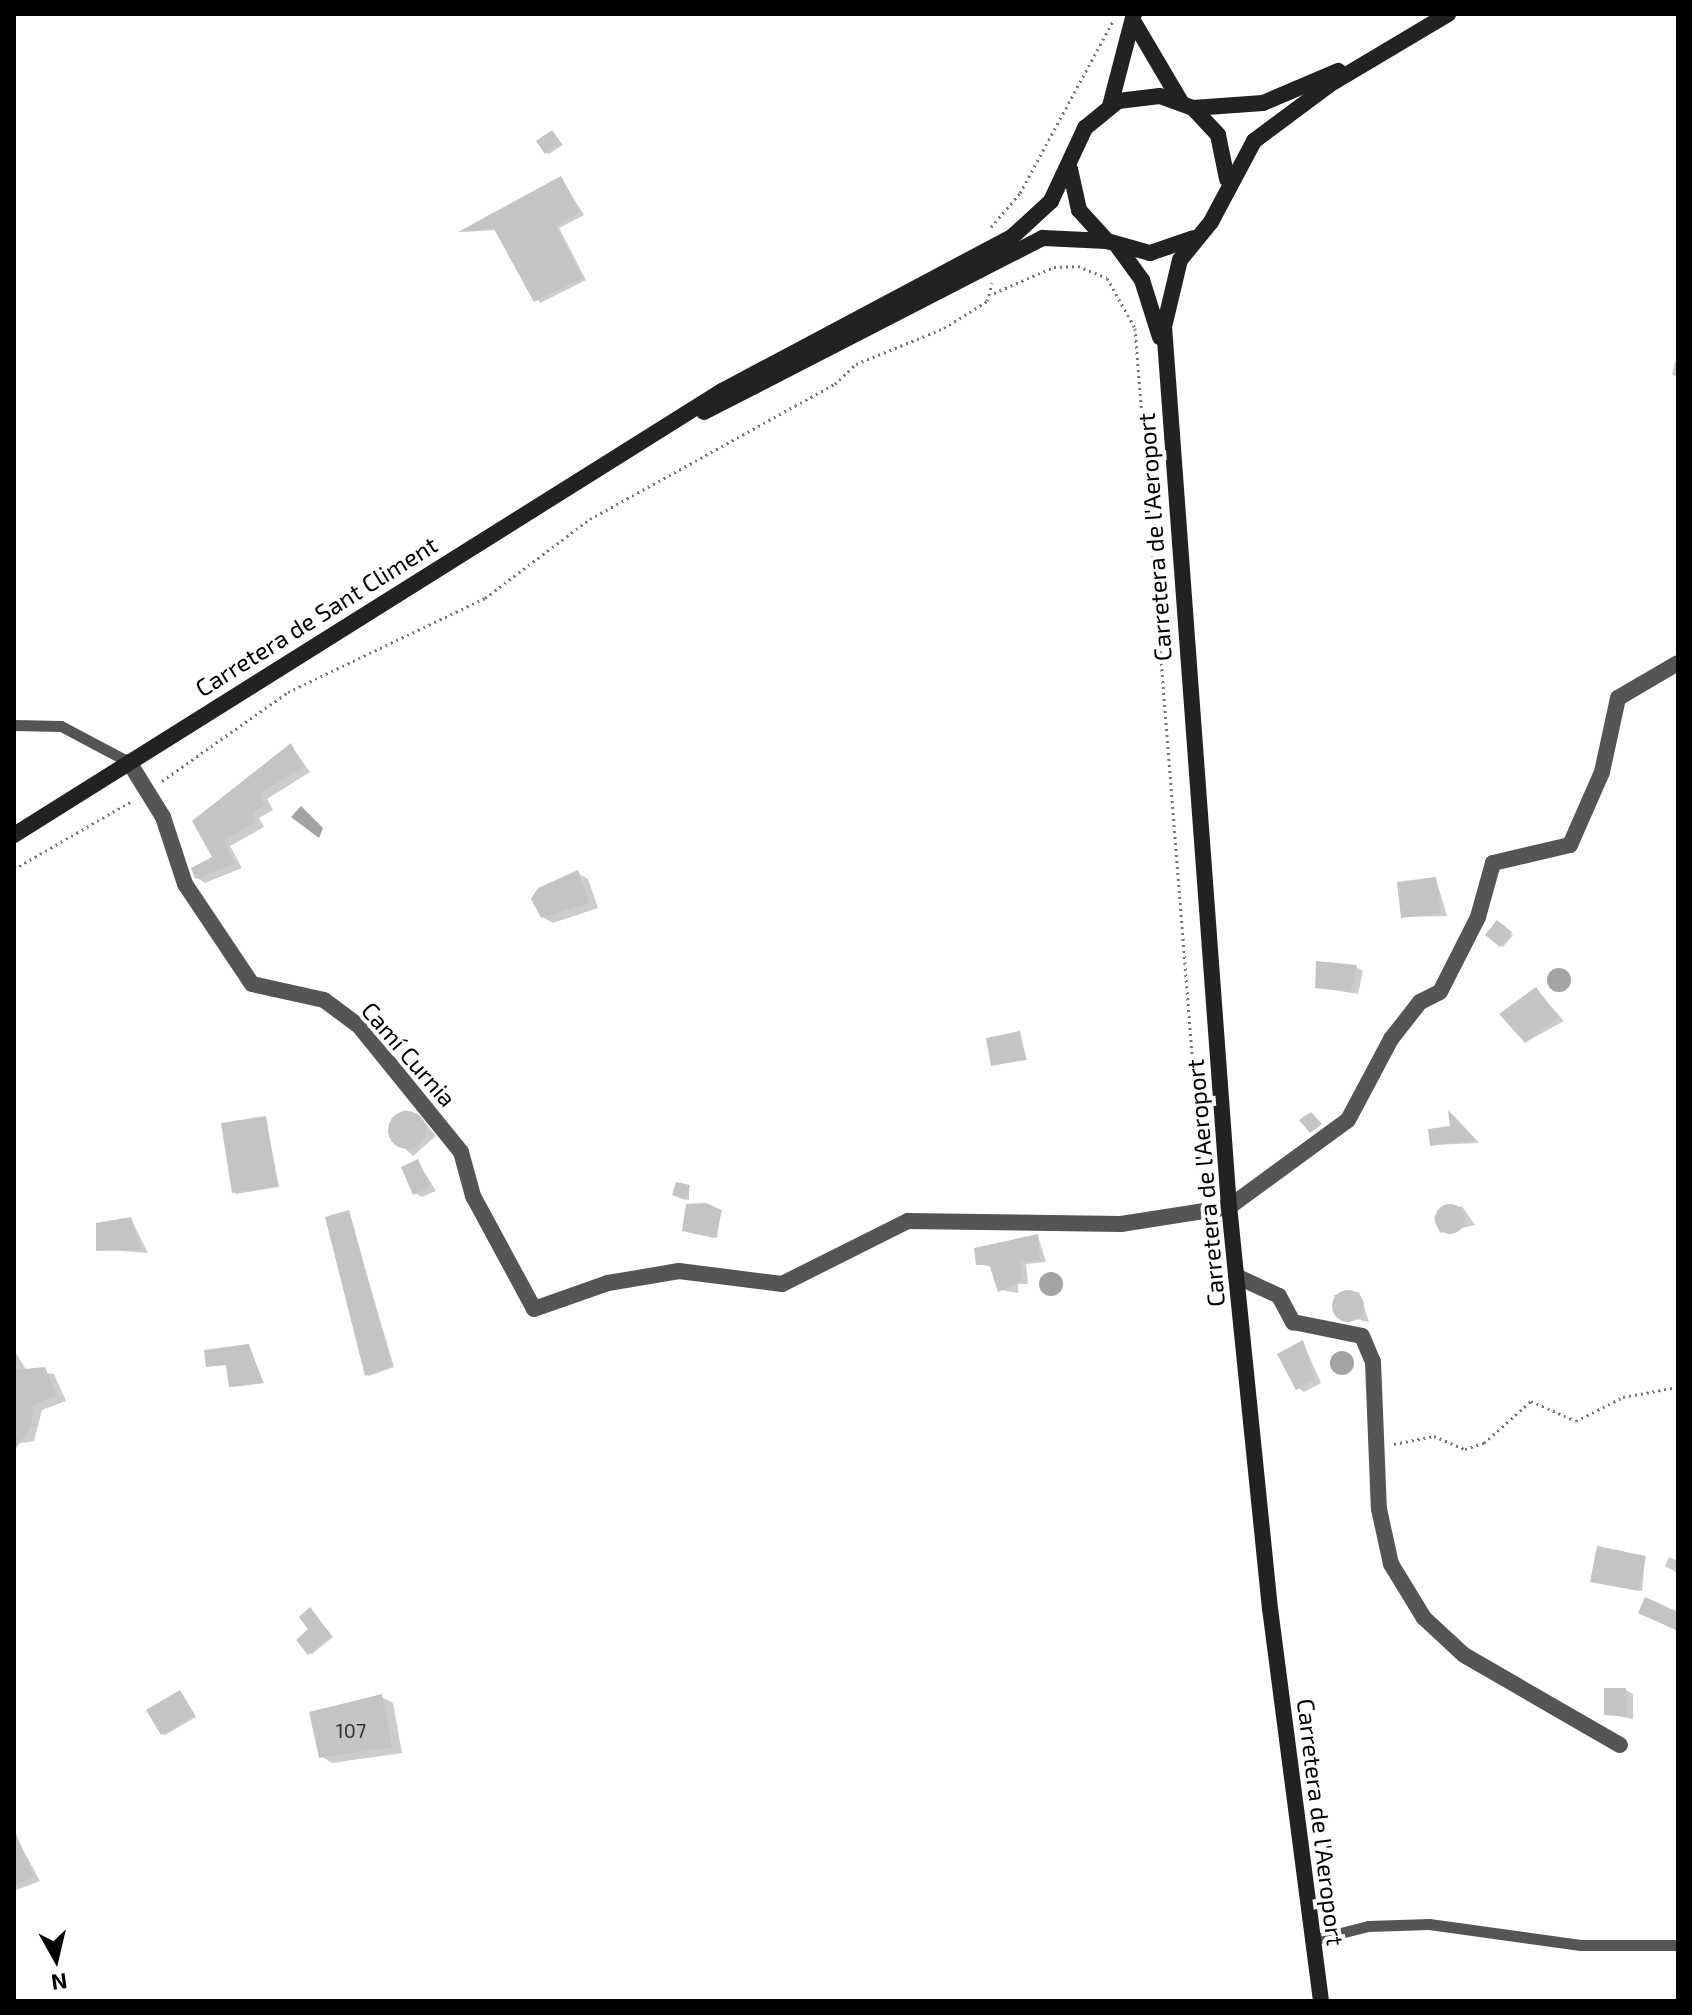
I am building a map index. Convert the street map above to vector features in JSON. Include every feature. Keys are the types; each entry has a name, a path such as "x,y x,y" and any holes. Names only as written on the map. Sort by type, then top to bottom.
{"main road":[{"path":"981,261 1034,220 1070,169 1085,128 1110,106 1139,96 1187,105 1263,103 1383,50 1448,14"},
{"path":"1135,19 1187,105 1221,144 1226,189"},
{"path":"1110,106 1135,19"},
{"path":"1164,358 1171,283 1254,141 1383,50"},
{"path":"1070,169 1079,210 1142,280 1164,358"},
{"path":"981,261 1043,238 1112,244 1150,253 1199,235"},
{"name":"Carretera de Sant Climent","path":"14,835 645,440 981,261"},
{"name":"Carretera de l'Aeroport","path":"1164,358 1229,1207 1321,2001"}],"street":[{"path":"1204,1211 1229,1207 1348,1120 1391,1039 1420,1002 1440,992 1478,917 1493,863 1570,845 1602,772 1618,698 1678,663"},
{"name":"Camí Curnia","path":"129,762 147,791 185,884 252,984 324,1000 359,1026 461,1152 473,1196 534,1309 608,1283 679,1271 782,1284 908,1221 1121,1224 1204,1211"},
{"path":"1236,1276 1279,1296 1293,1322 1362,1336 1377,1402 1374,1448 1391,1564 1424,1618 1464,1655 1620,1745"}],"lane":[{"path":"14,725 61,726 129,762"},
{"path":"1312,1940 1368,1926 1429,1924 1581,1945 1678,1945"}],"path":[{"path":"994,293 976,240 1020,193 1115,14"},
{"path":"14,869 147,791 288,692 485,598 590,519 835,384 856,364 934,334 994,293 1054,267 1078,266 1107,278 1135,328 1204,1211"},
{"path":"1374,1448 1434,1436 1465,1449 1484,1443 1531,1401 1576,1421 1623,1397 1678,1387"}],"shaded area":[{"path":"301,806 323,828 319,838 291,817"},
{"path":"1559,968 1568,971 1571,980 1568,989 1559,992 1550,989 1547,980 1550,971"},
{"path":"1051,1272 1060,1275 1063,1284 1060,1293 1051,1296 1042,1293 1039,1284 1042,1275"},
{"path":"1342,1351 1353,1358 1354,1363 1347,1374 1342,1375 1331,1368 1330,1363 1337,1352"}],"building":[{"path":"552,130 561,143 545,154 536,141"},
{"path":"561,176 580,212 555,225 583,278 534,302 494,229 458,232"},
{"path":"291,743 303,767 259,794 265,805 252,813 256,822 223,840 235,863 195,879 191,868 212,857 192,821"},
{"path":"578,870 589,903 541,918 531,899 538,888"},
{"path":"1436,877 1441,913 1401,918 1397,882"},
{"path":"1497,920 1512,932 1500,947 1485,935"},
{"path":"1316,961 1357,965 1351,992 1315,988"},
{"path":"1536,987 1558,1017 1525,1043 1499,1014"},
{"path":"1020,1031 1025,1060 991,1066 986,1038"},
{"path":"1448,1110 1476,1140 1430,1146 1428,1129 1450,1126"},
{"path":"407,1111 420,1117 426,1130 420,1143 407,1149 394,1143 388,1130 394,1117"},
{"path":"1311,1112 1322,1124 1310,1133 1299,1120"},
{"path":"266,1116 277,1186 232,1193 221,1123"},
{"path":"418,1159 430,1187 413,1195 401,1167"},
{"path":"676,1182 690,1185 686,1200 672,1195"},
{"path":"706,1203 722,1210 715,1238 682,1231 686,1204"},
{"path":"1450,1204 1456,1205 1464,1213 1464,1225 1456,1233 1450,1234 1444,1233 1436,1225 1435,1219 1436,1213 1444,1205"},
{"path":"349,1210 392,1366 365,1376 325,1217"},
{"path":"131,1217 142,1250 96,1251 96,1223"},
{"path":"1038,1234 1040,1260 1020,1261 1022,1281 998,1292 989,1264 976,1265 974,1248"},
{"path":"1348,1290 1359,1295 1364,1306 1359,1317 1348,1322 1337,1317 1332,1306 1337,1295"},
{"path":"1303,1340 1315,1379 1296,1390 1277,1354"},
{"path":"249,1344 263,1383 229,1387 226,1365 206,1367 204,1350"},
{"path":"45,1367 57,1396 33,1405 32,1425 14,1451 14,1370"},
{"path":"1597,1546 1646,1556 1639,1591 1590,1582"},
{"path":"1645,1597 1678,1612 1678,1631 1638,1613"},
{"path":"310,1607 331,1635 308,1655 296,1640 308,1629 299,1617"},
{"path":"1604,1688 1626,1688 1627,1716 1604,1715"},
{"path":"180,1690 195,1715 161,1735 146,1710"},
{"path":"382,1694 392,1747 319,1758 309,1712"},
{"path":"14,1829 34,1877 14,1885"}]}
